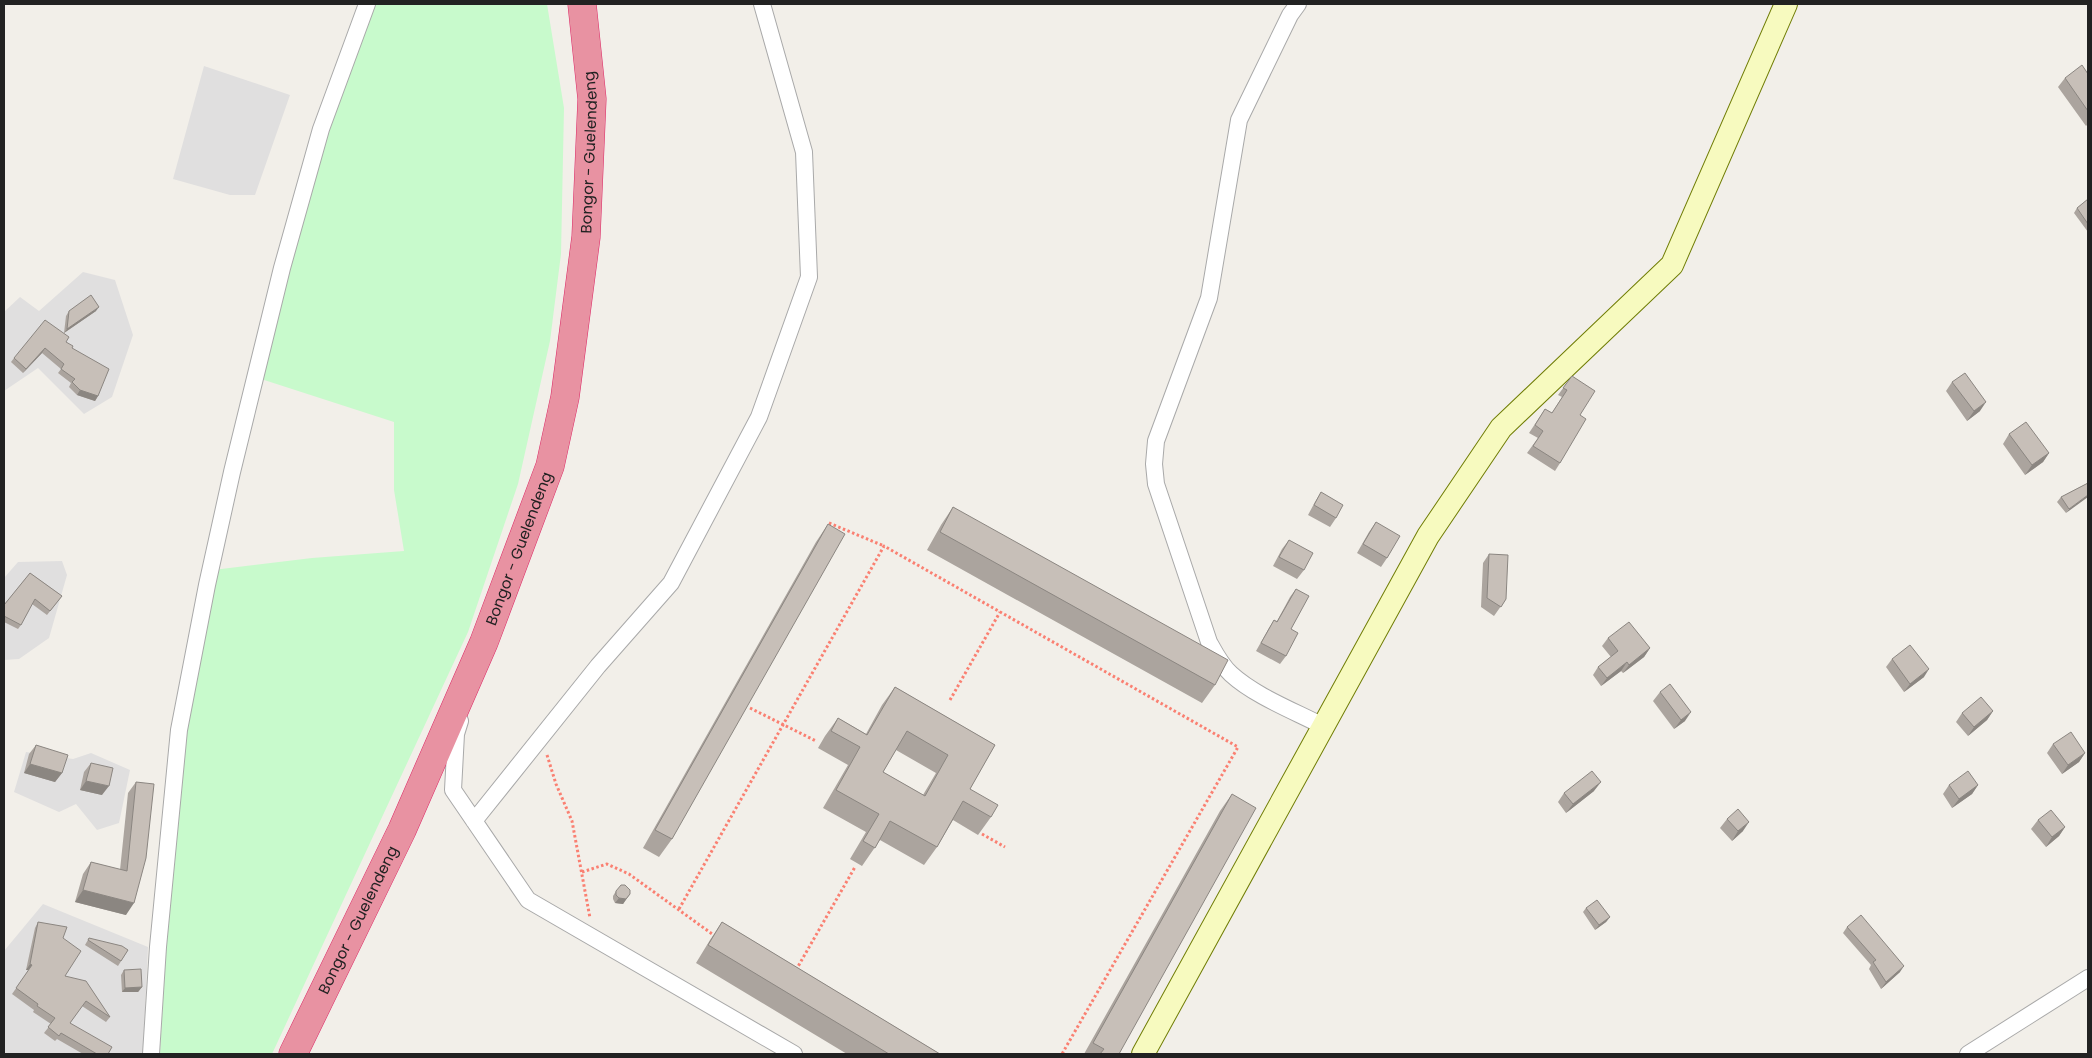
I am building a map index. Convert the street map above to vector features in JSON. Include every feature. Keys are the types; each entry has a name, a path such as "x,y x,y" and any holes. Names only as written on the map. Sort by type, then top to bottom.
{"highway":[{"name":"Bongor - Guelendeng","path":"293,1054 402,830 484,642 545,483 566,397 586,237 592,99 582,4"}],"street":[{"path":"151,1054 158,947 179,730 207,585 232,472 282,268 321,129 367,4"},
{"path":"474,821 598,666 672,583 759,417 809,277 804,152 762,4"},
{"path":"1298,4 1290,15 1239,120 1208,298 1156,441 1154,464 1160,498 1209,642 1220,661 1230,673 1245,685 1322,726"},
{"path":"1143,1054 1428,536 1501,428 1672,265 1786,4"},
{"path":"484,642 456,734 453,790 528,900 794,1054"},
{"path":"1968,1054 2088,978"}],"path":[{"path":"829,523 884,546 1238,747 1062,1054"},
{"path":"679,909 884,546"},
{"path":"950,700 1000,612"},
{"path":"750,708 816,741"},
{"path":"542,736 556,784 572,821 594,938"},
{"path":"982,834 1006,847"},
{"path":"582,872 607,864 629,874 722,940"},
{"path":"796,971 855,867"}],"shaded area":[{"path":"204,66 290,95 255,195 230,195 173,179"},
{"path":"83,272 115,280 133,335 112,397 84,414 38,368 4,391 4,312 20,297 39,311"},
{"path":"62,561 67,575 49,638 19,659 4,660 4,578 18,562"},
{"path":"26,752 73,759 91,753 130,770 119,823 97,830 76,804 59,812 14,792"},
{"path":"43,904 148,947 143,1054 4,1054 4,951"}],"green space":[{"path":"371,4 547,4 564,108 561,254 550,341 518,484 468,632 272,1054 160,1054 170,876 186,726 213,570 312,558 404,551 394,490 394,422 258,378 328,125"}],"building":[{"path":"2082,65 2088,74 2088,111 2065,78"},
{"path":"2088,199 2088,224 2077,208"},
{"path":"91,295 99,307 67,329 69,311"},
{"path":"45,320 69,337 66,342 73,346 72,348 109,369 98,396 80,390 72,382 75,379 61,369 64,364 45,348 26,369 14,358"},
{"path":"1965,373 1986,402 1974,411 1952,382"},
{"path":"1572,376 1595,391 1580,415 1586,419 1560,463 1533,446 1543,431 1535,425 1545,409 1552,413 1567,390 1563,388"},
{"path":"2026,422 2049,453 2032,465 2009,434"},
{"path":"2088,483 2088,495 2069,509 2061,497"},
{"path":"1321,492 1343,505 1336,518 1314,505"},
{"path":"953,507 1228,660 1215,685 940,532"},
{"path":"1376,522 1400,536 1387,558 1363,544"},
{"path":"828,524 845,534 672,839 655,830"},
{"path":"1289,540 1313,553 1304,570 1279,557"},
{"path":"1489,554 1508,555 1506,599 1501,607 1487,598"},
{"path":"30,573 62,596 50,611 35,599 21,625 4,616 4,605"},
{"path":"1296,589 1309,596 1291,629 1298,633 1286,656 1261,643 1274,620 1277,622"},
{"path":"1629,622 1650,648 1629,665 1627,662 1607,678 1598,667 1618,651 1608,638"},
{"path":"1910,645 1929,669 1910,684 1892,659"},
{"path":"1670,684 1691,712 1681,720 1660,692"},
{"path":"895,687 995,745 970,789 998,805 991,817 963,801 937,847 890,821 875,848 863,841 879,814 836,790 860,747 831,731 838,718 867,735","holes":["907,731 948,755 925,796 883,772"]},
{"path":"1981,697 1993,711 1974,727 1962,713"},
{"path":"2071,732 2085,753 2068,765 2053,744"},
{"path":"36,745 68,755 62,773 30,764"},
{"path":"91,763 113,768 109,786 86,781"},
{"path":"1592,771 1601,782 1573,804 1564,793"},
{"path":"1968,771 1978,785 1959,799 1949,785"},
{"path":"136,782 154,784 146,858 134,903 83,890 91,862 127,871"},
{"path":"1232,794 1256,808 1119,1054 1100,1054 1104,1049 1093,1043"},
{"path":"1738,809 1749,822 1738,831 1727,819"},
{"path":"2051,810 2065,827 2052,837 2038,820"},
{"path":"621,885 625,885 630,890 630,894 626,899 619,898 616,895 616,891"},
{"path":"1597,900 1610,917 1599,925 1586,908"},
{"path":"1861,915 1904,966 1886,982 1873,962 1876,960 1847,927"},
{"path":"38,922 67,927 63,938 81,951 65,976 86,981 110,1017 86,1001 70,1023 112,1047 108,1054 97,1054 61,1033 59,1036 48,1027 55,1018 16,988 32,965 30,964"},
{"path":"722,922 940,1054 889,1054 708,945"},
{"path":"89,938 122,946 128,950 121,961 88,940"},
{"path":"141,969 142,987 125,988 124,970"}]}
